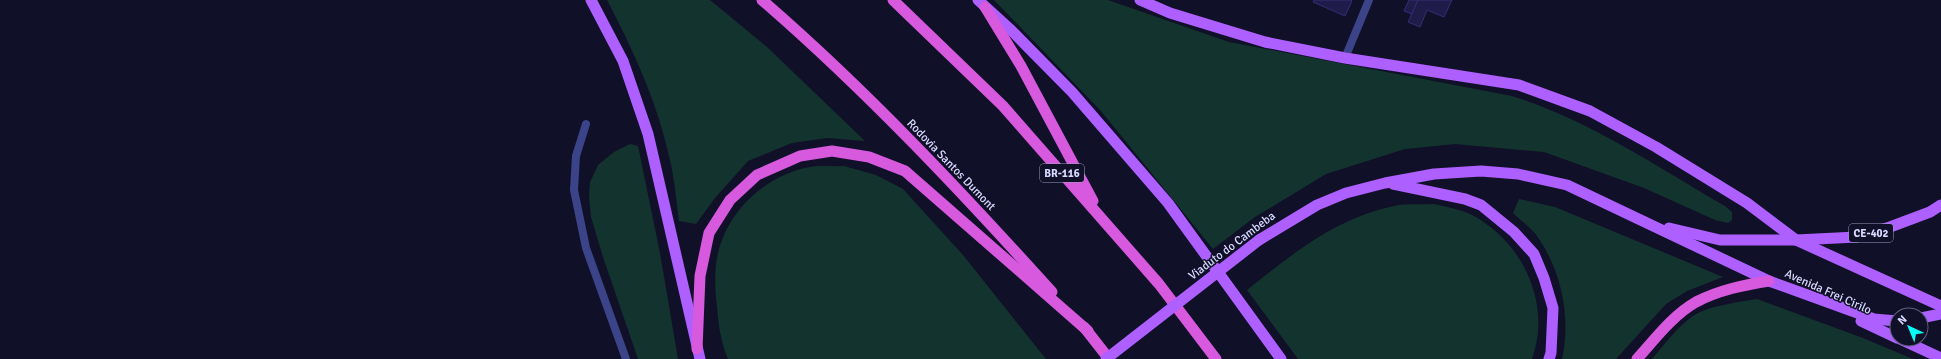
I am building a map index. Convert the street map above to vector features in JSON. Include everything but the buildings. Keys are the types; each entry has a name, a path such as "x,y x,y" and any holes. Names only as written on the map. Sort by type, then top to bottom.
{"highway":[{"name":"Rodovia Santos Dumont","path":"762,0 813,44 953,183 1088,332 1108,359"},
{"name":"BR-116","path":"893,0 1003,106 1159,284 1216,359"},
{"path":"982,4 1021,66 1101,217"},
{"path":"698,354 700,276 709,233 730,200 757,175 800,156 832,151 869,157 905,171 1088,332"},
{"path":"1637,359 1669,324 1696,303 1743,285 1769,281"}],"main road":[{"path":"591,0 623,61 648,134 698,354"},
{"path":"1140,0 1170,13 1238,35 1344,58 1519,85 1590,111 1656,147 1747,203 1796,240 1941,306"},
{"path":"982,4 1011,30 1072,92 1168,203 1281,359"},
{"name":"Viaduto do Cambeba","path":"1108,359 1258,240 1317,205 1346,193 1385,182 1434,174 1481,171 1518,174 1568,185 1642,220"},
{"path":"1385,182 1465,199 1486,208 1514,232 1534,254 1544,278 1553,308 1551,353 1549,359"},
{"name":"CE-402","path":"1796,240 1857,237 1897,225 1930,212 1941,205"},
{"path":"1642,220 1720,240 1796,240"},
{"path":"1642,220 1769,281 1874,319 1889,320"},
{"name":"Avenida Frei Cirilo","path":"1769,281 1889,334"},
{"path":"1929,316 1941,314"},
{"name":"Avenida Frei Cirilo","path":"1917,347 1941,358"}],"street":[{"path":"1344,58 1369,0"},
{"path":"586,124 576,156 574,190 586,248 626,359"}],"green space":[{"path":"607,0 710,0 767,47 865,141 827,138 792,143 748,161 715,198 696,224 679,221 672,169 657,113 634,55"},
{"path":"994,0 1108,0 1229,42 1512,96 1568,118 1622,145 1725,206 1732,212 1732,220 1728,223 1715,220 1644,188 1544,152 1455,144 1405,149 1326,174 1255,217 1213,249 1101,111"},
{"path":"630,144 638,146 660,253 678,359 638,359 591,217 589,197 590,182 598,165 614,152"},
{"path":"844,166 876,175 903,189 963,255 1046,359 728,359 723,346 719,326 715,281 717,256 728,227 746,202 769,183 782,176 810,167"},
{"path":"1519,199 1555,207 1723,277 1687,291 1666,304 1616,359 1562,359 1565,344 1565,312 1559,281 1554,266 1539,239 1530,228 1513,213"},
{"path":"1434,204 1472,215 1490,227 1506,241 1519,258 1529,276 1535,296 1538,317 1537,338 1532,359 1298,359 1247,290 1298,251 1334,228 1353,219 1394,206"},
{"path":"1757,299 1863,338 1913,359 1652,359 1671,336 1693,316 1706,310 1724,305"}]}
